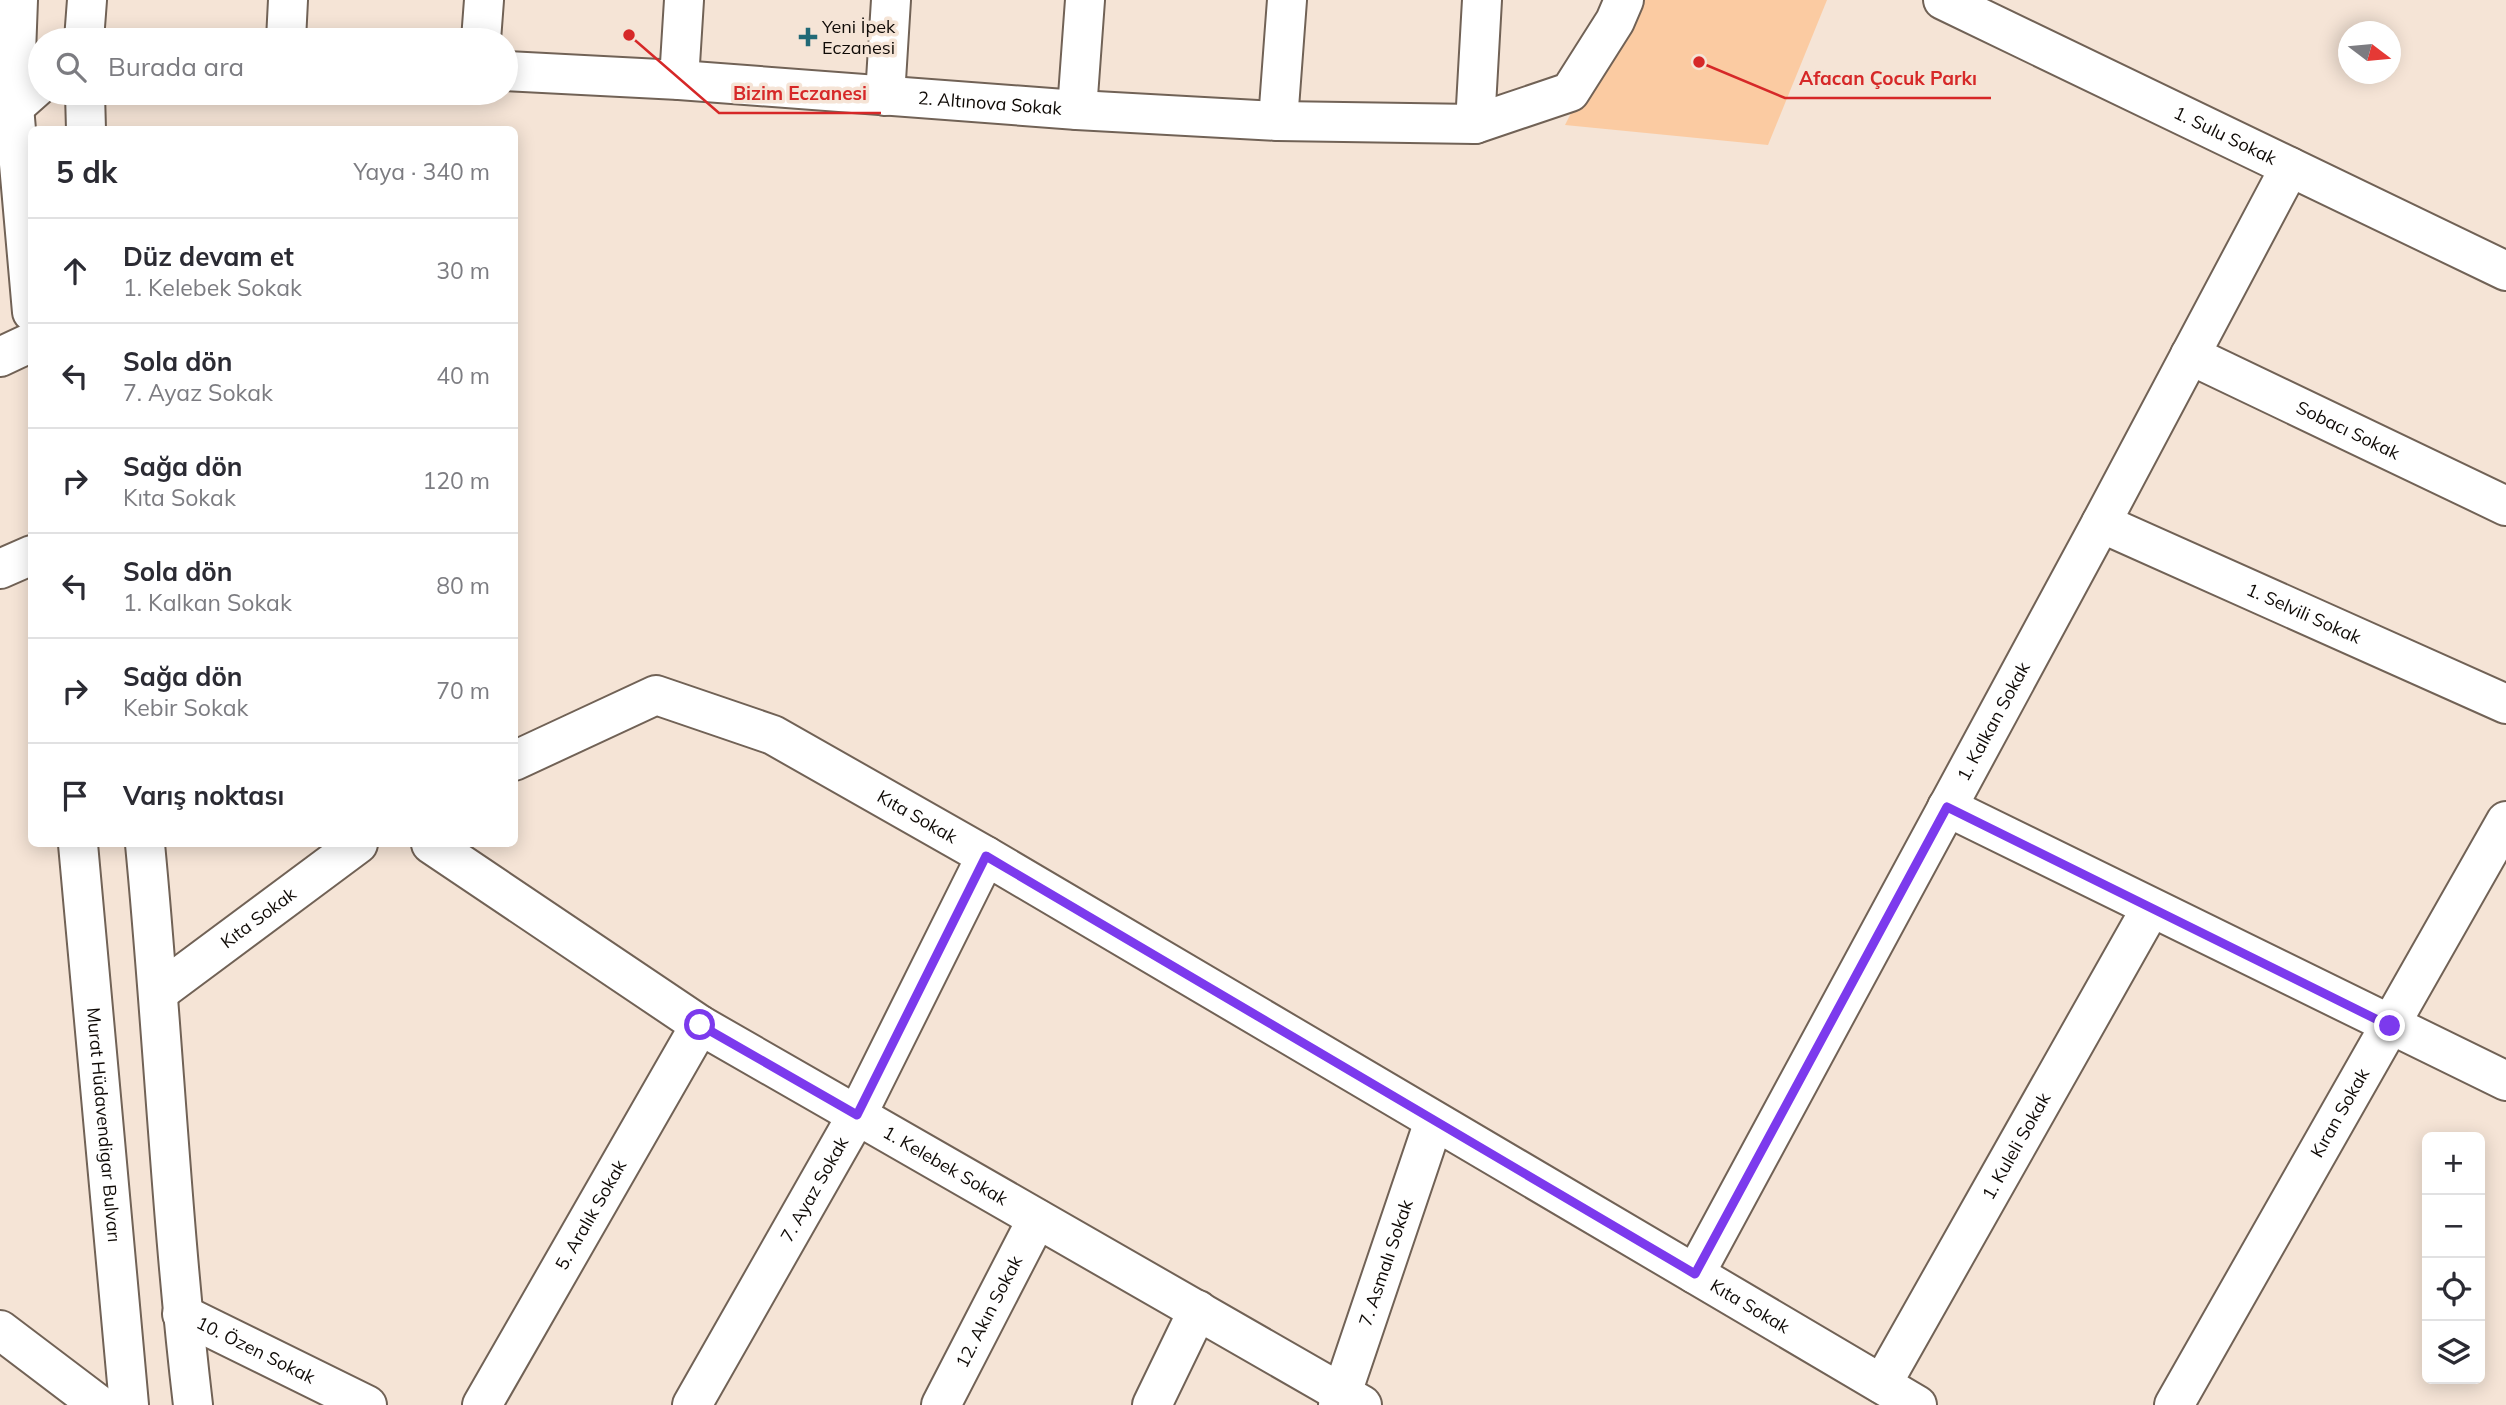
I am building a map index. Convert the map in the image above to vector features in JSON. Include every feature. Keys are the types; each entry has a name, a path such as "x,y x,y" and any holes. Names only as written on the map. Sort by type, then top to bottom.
{"street":[{"path":"18,0 18,102 28,252"},
{"path":"85,28 87,0"},
{"path":"287,28 288,0"},
{"path":"482,28 484,0"},
{"path":"679,80 684,0"},
{"path":"885,96 891,0"},
{"path":"1077,110 1085,0"},
{"path":"1278,121 1287,0"},
{"path":"1475,124 1482,0"},
{"name":"2. Altınova Sokak","path":"518,72 679,80 1077,110 1278,121 1475,124 1570,92 1615,21 1624,0"},
{"name":"1. Sulu Sokak","path":"1943,0 2506,271"},
{"path":"85,105 86,126"},
{"name":"1. Kalkan Sokak","path":"1695,1274 2290,167"},
{"path":"0,356 28,344"},
{"name":"Sobacı Sokak","path":"2190,355 2506,506"},
{"name":"1. Selvili Sokak","path":"2101,523 2506,704"},
{"path":"0,569 28,557"},
{"name":"Kıta Sokak","path":"518,759 656,695 773,735 986,856 1917,1405"},
{"path":"1947,807 2506,1081"},
{"name":"Kıran Sokak","path":"2174,1405 2506,821"},
{"name":"Murat Hüdavendigar Bulvarı","path":"78,847 129,1405"},
{"path":"145,847 183,1314 194,1405"},
{"name":"Kıta Sokak","path":"159,992 354,847"},
{"name":"1. Kelebek Sokak","path":"435,847 700,1025 1198,1310 1347,1401"},
{"name":"7. Ayaz Sokak","path":"692,1405 857,1115 986,856"},
{"name":"1. Kuleli Sokak","path":"1882,1384 2151,908"},
{"name":"5. Aralık Sokak","path":"482,1405 700,1025"},
{"name":"7. Asmalı Sokak","path":"1347,1401 1434,1121"},
{"name":"12. Akın Sokak","path":"941,1405 1037,1219"},
{"path":"1152,1405 1198,1310"},
{"name":"10. Özen Sokak","path":"183,1314 367,1405"},
{"path":"0,1330 99,1405"}],"shaded area":[{"path":"1628,0 1827,0 1768,145 1565,125"}],"place":[{"name":"Bizim Eczanesi","path":"629,35"},
{"name":"Yeni İpek Eczanesi","path":"808,37"},
{"name":"Afacan Çocuk Parkı","path":"1699,62"}],"route":[{"path":"700,1025 857,1115 986,856 1695,1274 1947,807 2390,1026"}]}
